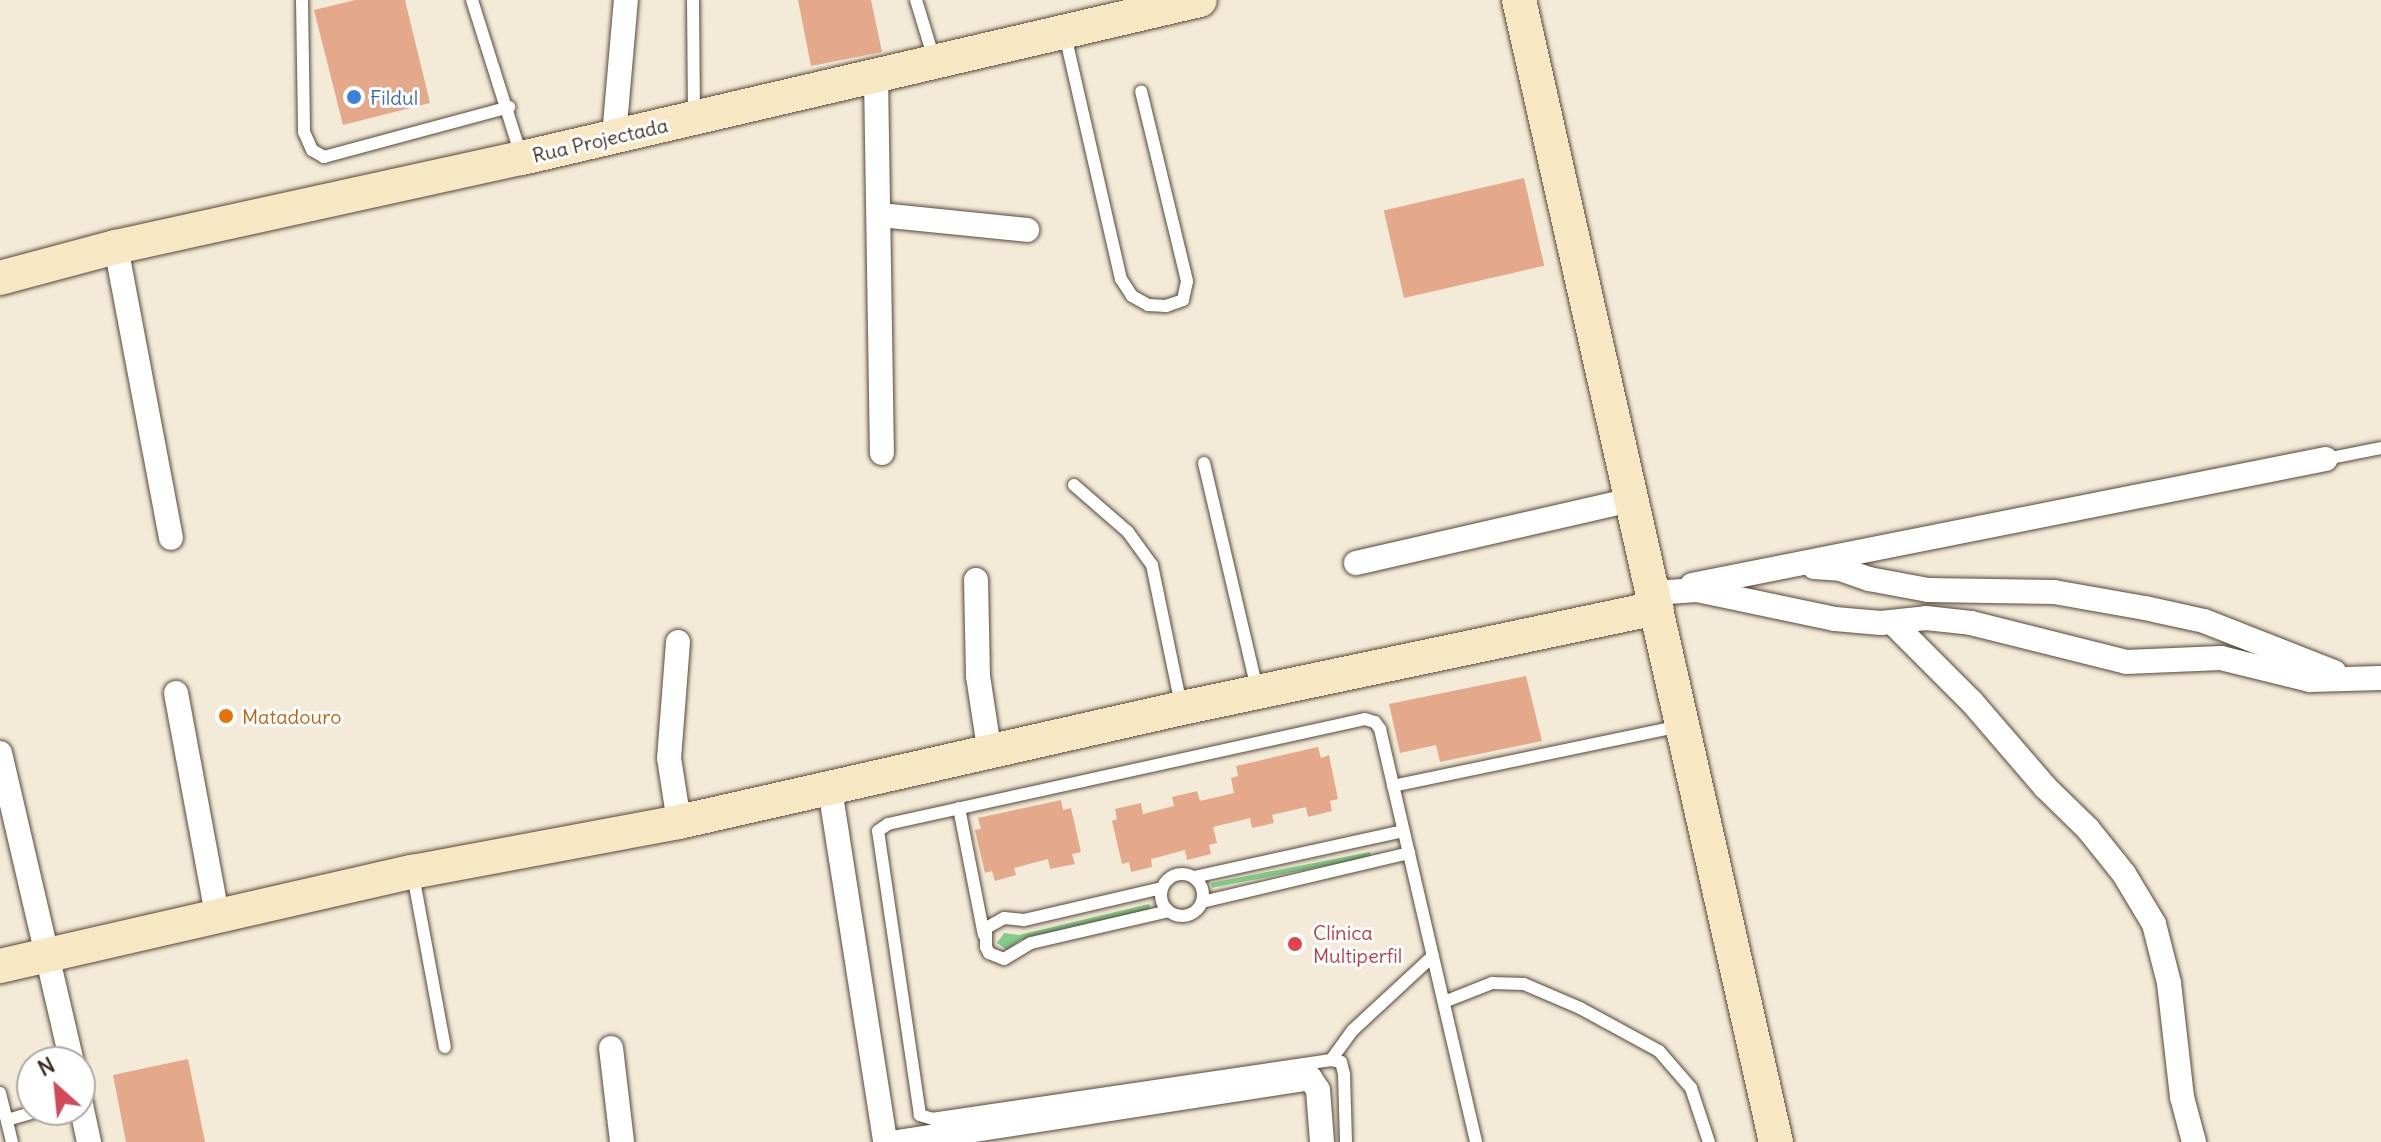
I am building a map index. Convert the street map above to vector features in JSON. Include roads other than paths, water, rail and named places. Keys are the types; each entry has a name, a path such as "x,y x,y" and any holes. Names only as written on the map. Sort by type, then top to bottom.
{"street":[{"path":"614,136 626,0"},
{"name":"Rua Projectada","path":"0,278 116,247 522,158 1200,0"},
{"path":"1519,0 1776,1142"},
{"path":"876,76 882,453"},
{"path":"880,215 1027,230"},
{"path":"116,247 171,538"},
{"path":"1655,600 1780,567 2326,459"},
{"path":"1356,563 1632,500"},
{"path":"1780,567 1840,569 1869,579 1928,590 2024,591 2085,596 2204,621 2317,667 2347,675 2381,678"},
{"path":"976,580 978,676 990,754"},
{"path":"0,966 412,872 679,822 990,754 1697,590 1835,619 1892,622 1926,618 1971,623 2103,659 2126,662 2221,658 2310,680 2381,678"},
{"path":"1892,622 1972,702 2045,787 2088,829 2124,874 2154,924 2169,983 2182,1097 2194,1142"},
{"path":"678,642 669,758 679,822"},
{"path":"176,693 217,915"},
{"path":"0,753 8,822 48,955 68,1046"},
{"path":"830,789 885,1142"},
{"path":"611,1048 622,1142"},
{"path":"897,1142 1310,1078 1318,1090 1322,1142"}],"lane":[{"path":"302,0 304,132 312,150 324,157 509,107"},
{"path":"472,0 509,107 522,158"},
{"path":"693,0 694,118"},
{"path":"916,0 935,62"},
{"path":"1065,31 1121,279 1132,296 1148,305 1166,306 1183,300 1187,281 1141,91"},
{"path":"2326,459 2381,448"},
{"path":"1204,463 1257,692"},
{"path":"1074,485 1128,532 1152,565 1182,708"},
{"path":"1346,1142 1344,1074 1341,1062 1331,1060 933,1119 920,1115 878,831 888,824 959,808 1365,719 1375,722 1380,729 1476,1142"},
{"path":"1393,786 1682,725"},
{"path":"959,808 989,953 1004,959 1031,943 1168,911 1180,916 1190,915 1202,902 1409,853"},
{"path":"984,936 986,928 1004,918 1024,920 1162,888 1177,874 1194,877 1403,831"},
{"path":"412,872 445,1047"},
{"path":"1194,877 1202,887 1202,902"},
{"path":"1162,888 1161,898 1168,911"},
{"path":"1331,1060 1353,1030 1433,956"},
{"path":"1444,1002 1492,983 1524,984 1580,1008 1659,1051 1691,1088 1709,1142"},
{"path":"0,1093 12,1142"},
{"path":"7,1120 16,1117"}],"place":[{"name":"Fildul","path":"354,97"},
{"name":"Matadouro","path":"226,716"},
{"name":"Clínica Multiperfil","path":"1295,944"}]}
